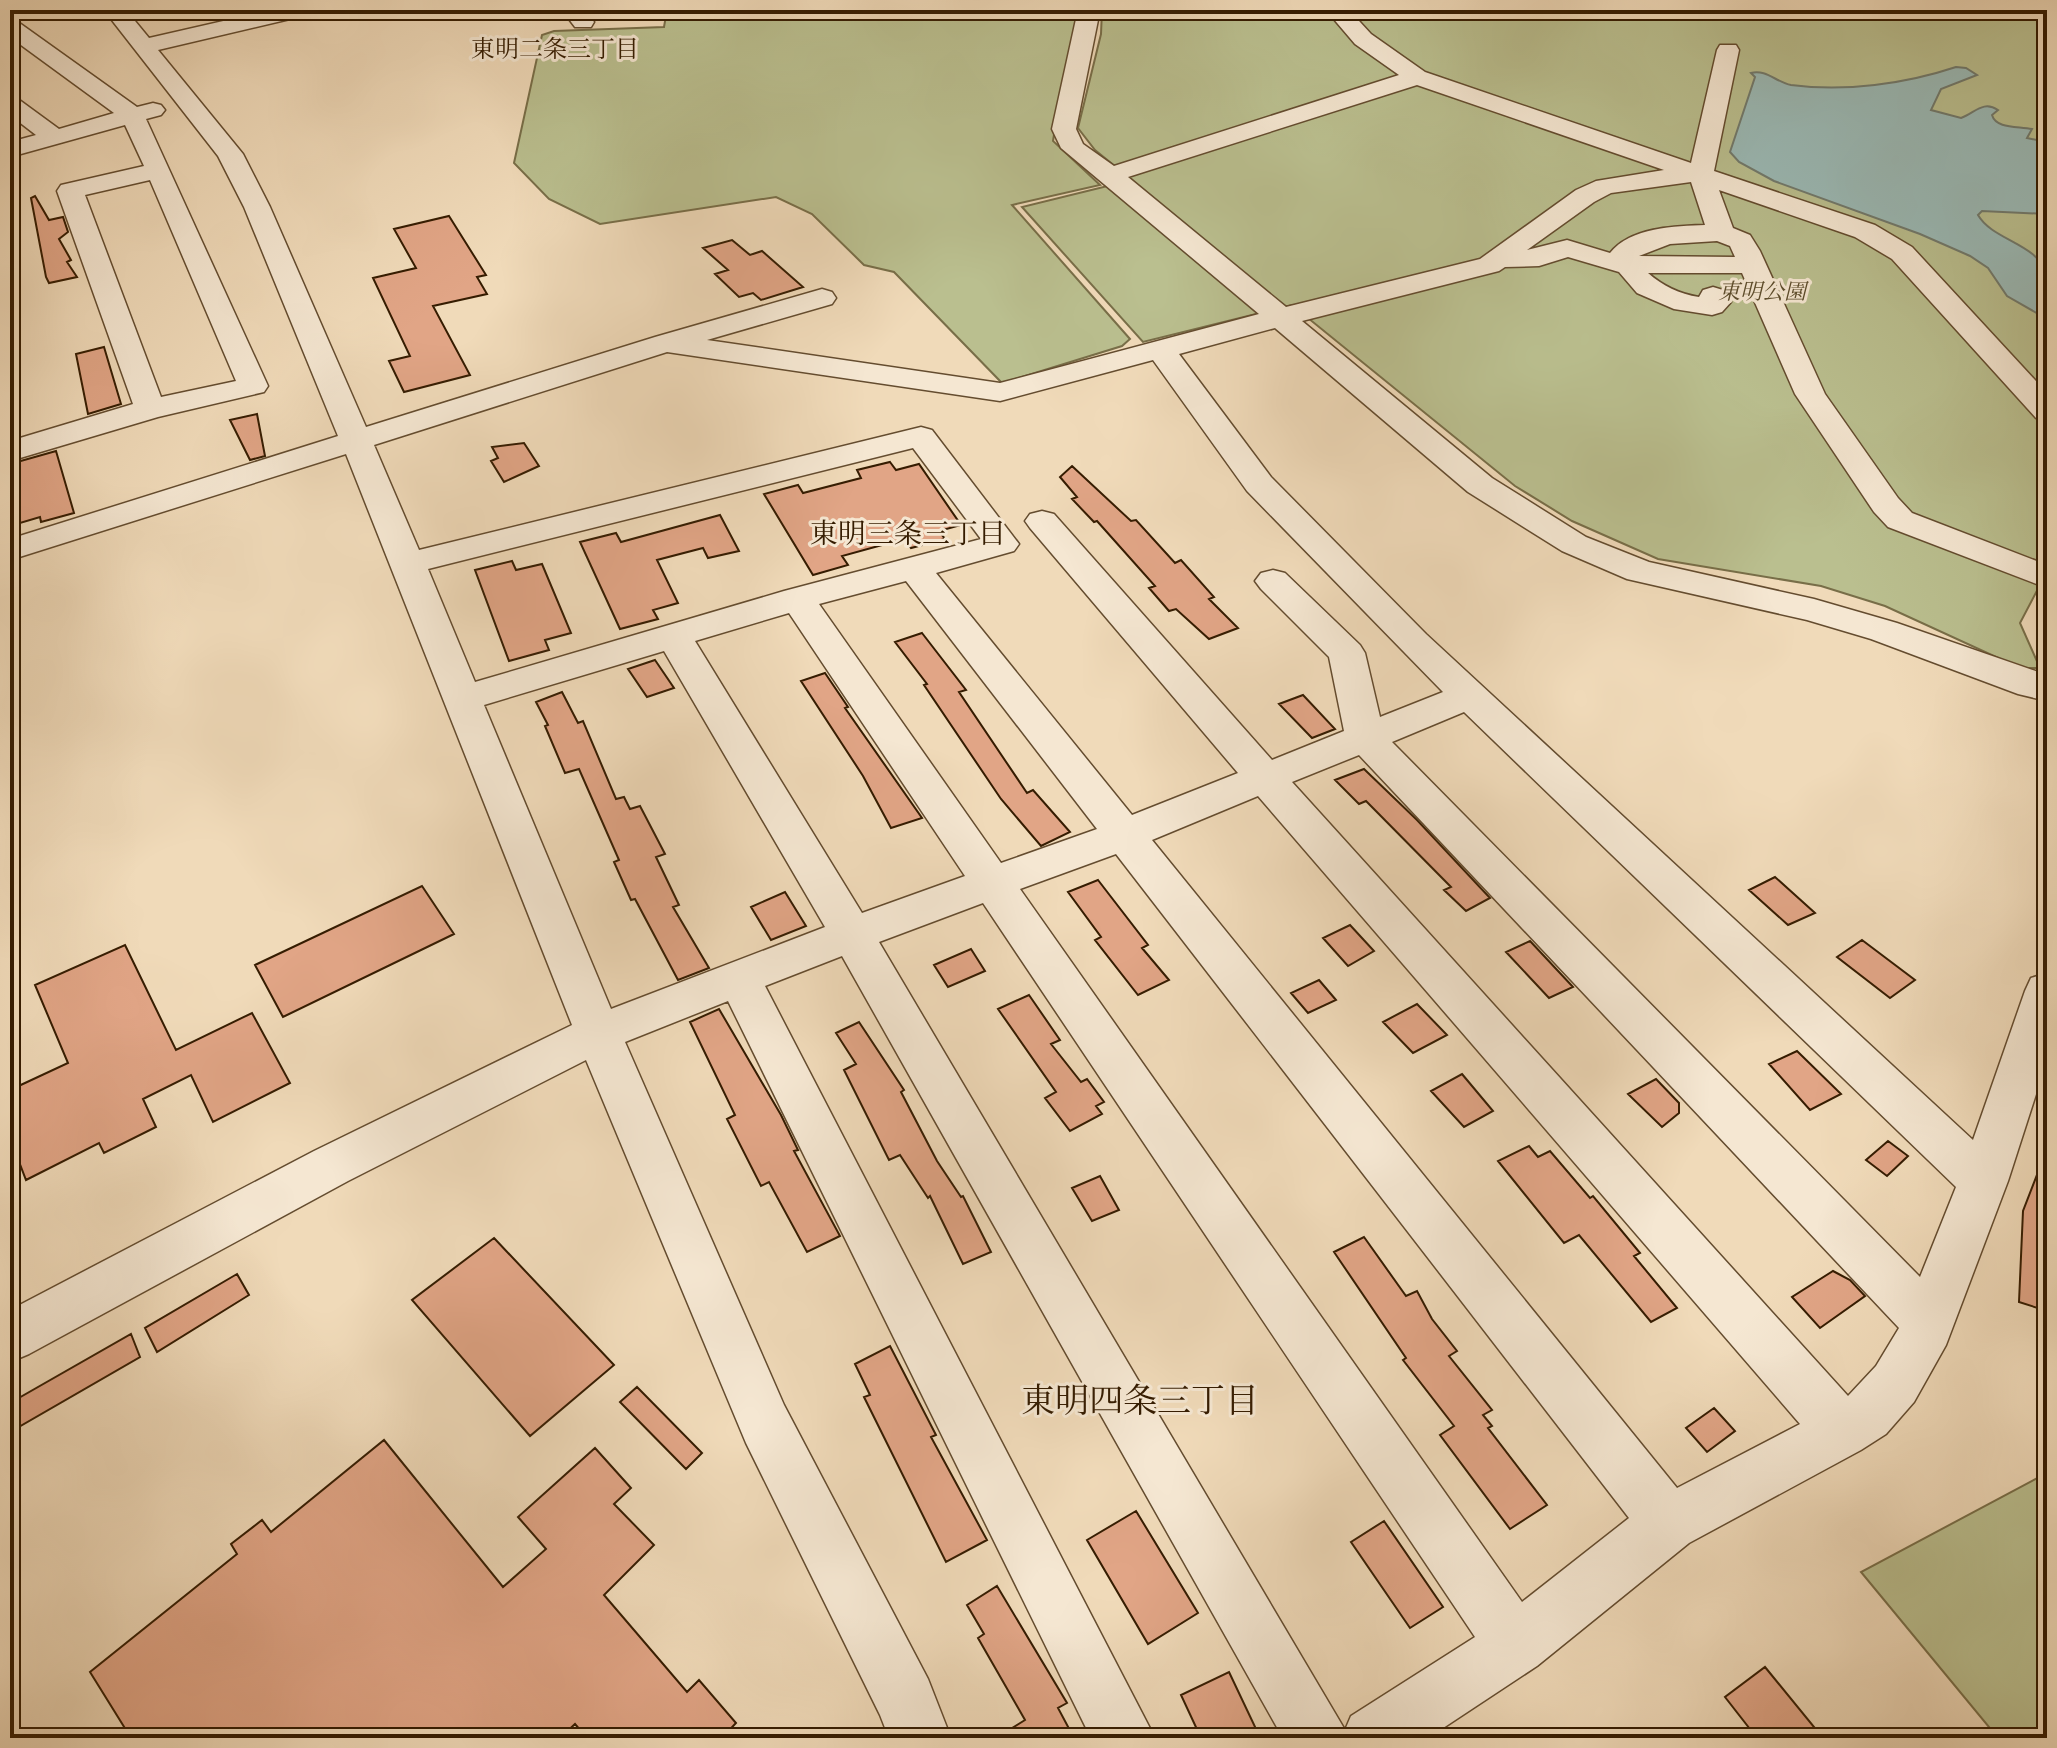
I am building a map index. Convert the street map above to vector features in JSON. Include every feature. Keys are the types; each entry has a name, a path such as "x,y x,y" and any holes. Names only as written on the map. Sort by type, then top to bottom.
{"street":[{"path":"115,10 230,154 257,207 408,563 460,699 598,1033 765,1424 906,1701 920,1738"},
{"path":"145,46 227,18 299,10"},
{"path":"1089,10 1064,129 1073,148 1284,319 1480,485 1574,544 1639,571 1814,610 2047,688"},
{"path":"1337,10 1363,39 1417,77 1865,231 1902,253 2047,411"},
{"path":"1784,10 1825,10"},
{"path":"10,27 132,115 253,386 150,409 10,451"},
{"path":"1721,233 1701,173 1728,50"},
{"path":"1110,175 1417,77"},
{"path":"10,150 189,100"},
{"path":"10,104 54,137"},
{"path":"150,409 70,191 159,170"},
{"path":"665,343 1000,392 1437,276 1489,265 1605,186 1701,173"},
{"path":"1575,204 1648,241"},
{"path":"1713,296 1717,302 1712,306 1669,299 1651,291 1636,278 1623,254 1667,235 1721,233 1740,241 1810,394 1886,505 1900,520 1918,529 2047,577"},
{"path":"1500,257 1521,261 1567,248 1627,264 1753,265"},
{"path":"10,550 665,343 822,298"},
{"path":"1161,350 1259,484 1468,696 1983,1181"},
{"path":"408,563 921,437 1002,544 797,599 460,699"},
{"path":"1042,521 1842,1431"},
{"path":"913,567 1669,1523"},
{"path":"1273,581 1347,653 1365,738 1928,1321"},
{"path":"797,599 1516,1645"},
{"path":"673,635 852,934 1317,1738"},
{"path":"10,1337 331,1166 598,1033 852,934 1126,834 1468,696"},
{"path":"739,978 1124,1738"},
{"path":"1373,1738 1516,1645 1669,1523 1842,1431 1867,1415 1895,1384 1919,1345 1983,1181 2047,991"}],"green space":[{"path":"667,10 1075,10 1077,33 1063,79 1053,141 1100,185 1012,205 1130,339 1122,346 1002,383 894,272 864,265 812,214 776,197 600,224 549,199 514,163 542,35 554,31 664,27"},
{"name":"東明公園","path":"1102,10 1729,10 1870,12 1940,19 1923,10 2047,10 2047,579 2040,585 2020,623 2040,668 2020,668 1885,606 1821,586 1658,559 1572,521 1515,486 1292,305 1143,342 1022,207 1132,180 1095,150 1078,128 1101,34"},
{"path":"2047,1473 2047,1738 1998,1738 1861,1572"}],"water":[{"path":"1956,67 1966,68 1977,75 1941,89 1931,110 1961,118 1983,107 1993,107 1998,110 1992,115 1998,123 2032,129 2027,138 2047,142 2047,214 1982,211 1978,215 1994,231 2025,249 2042,264 2049,286 2047,319 2007,296 1988,268 1970,256 1920,234 1774,181 1739,162 1730,152 1755,77 1751,73 1761,73 1791,85 1832,88 1896,82"}],"building":[{"path":"35,196 49,220 63,217 68,232 59,239 71,260 67,262 77,277 49,283 31,198"},
{"path":"449,216 486,275 477,277 487,294 433,306 470,375 404,392 389,361 410,356 373,278 416,268 394,229"},
{"path":"732,240 750,255 762,251 803,287 761,300 753,293 739,297 715,274 728,270 703,248"},
{"path":"104,347 121,404 88,414 76,354"},
{"path":"257,414 265,456 250,460 230,420"},
{"path":"524,443 539,466 504,482 491,461 498,458 492,447"},
{"path":"56,451 74,513 41,522 40,517 10,526 10,464"},
{"path":"890,462 896,470 919,464 961,525 939,531 945,539 911,548 904,539 842,556 848,565 813,575 764,494 798,485 803,493 861,478 857,470"},
{"path":"1072,466 1131,521 1136,520 1175,563 1181,560 1214,597 1209,599 1238,628 1209,639 1176,609 1169,611 1149,588 1155,586 1097,521 1094,522 1072,499 1077,497 1060,477"},
{"path":"720,515 739,551 708,558 703,548 657,560 678,603 653,610 658,619 620,629 580,542 616,533 621,542"},
{"path":"512,561 516,570 542,564 571,633 545,640 549,650 509,661 475,570"},
{"path":"922,633 966,690 959,692 1027,793 1033,790 1070,832 1041,846 1001,799 924,685 927,684 895,642"},
{"path":"655,660 674,688 647,697 628,669"},
{"path":"825,673 848,707 845,708 922,818 891,828 863,776 801,681"},
{"path":"562,692 578,723 583,721 616,799 624,797 630,809 640,806 665,854 656,857 679,905 673,907 709,968 678,980 635,899 631,900 614,862 619,860 579,769 565,773 545,726 548,725 536,702"},
{"path":"1303,695 1335,729 1312,738 1279,704"},
{"path":"1364,769 1490,898 1466,911 1444,890 1451,887 1366,801 1359,804 1335,780"},
{"path":"1775,877 1815,913 1788,925 1749,890"},
{"path":"1098,880 1148,945 1142,948 1169,980 1138,995 1095,940 1101,937 1068,892"},
{"path":"422,886 454,934 283,1017 255,965"},
{"path":"785,892 806,926 771,940 751,907"},
{"path":"1350,925 1374,951 1348,966 1323,938"},
{"path":"1862,940 1915,980 1890,998 1837,957"},
{"path":"1530,941 1573,987 1549,998 1506,952"},
{"path":"125,945 176,1050 252,1013 290,1083 213,1122 191,1075 143,1099 156,1127 104,1153 99,1143 26,1180 10,1138 10,1090 68,1063 35,985"},
{"path":"971,949 985,971 948,987 934,965"},
{"path":"1319,980 1336,1000 1308,1013 1291,993"},
{"path":"1029,995 1060,1040 1051,1044 1081,1082 1087,1079 1104,1102 1096,1106 1102,1114 1070,1131 1045,1098 1056,1092 998,1009"},
{"path":"1417,1004 1447,1035 1413,1053 1383,1022"},
{"path":"719,1009 781,1115 798,1150 794,1151 840,1236 807,1252 769,1182 761,1186 727,1119 735,1115 690,1022"},
{"path":"859,1022 904,1090 901,1092 937,1161 963,1196 991,1252 963,1264 930,1196 928,1198 900,1155 889,1160 844,1070 856,1064 836,1033"},
{"path":"1797,1051 1841,1094 1810,1110 1769,1064"},
{"path":"1462,1074 1493,1111 1464,1127 1431,1091"},
{"path":"1656,1079 1679,1103 1679,1113 1662,1127 1628,1094"},
{"path":"1888,1141 1908,1156 1887,1176 1866,1160"},
{"path":"1529,1146 1538,1157 1550,1151 1590,1198 1593,1196 1640,1253 1634,1256 1677,1308 1651,1322 1579,1235 1564,1243 1498,1161"},
{"path":"2045,1154 2047,1311 2019,1302 2023,1211"},
{"path":"1100,1176 1119,1210 1092,1221 1072,1188"},
{"path":"1364,1237 1406,1296 1417,1291 1432,1319 1457,1351 1449,1356 1492,1410 1483,1415 1492,1426 1488,1428 1547,1505 1510,1529 1440,1435 1454,1426 1403,1360 1406,1358 1334,1252"},
{"path":"494,1238 614,1365 530,1436 412,1300"},
{"path":"1833,1271 1850,1280 1865,1296 1820,1328 1792,1297"},
{"path":"237,1274 249,1295 157,1352 145,1328"},
{"path":"131,1334 140,1357 10,1432 10,1403"},
{"path":"890,1346 936,1435 931,1437 987,1540 946,1562 864,1397 870,1395 855,1364"},
{"path":"637,1387 702,1453 686,1469 620,1402"},
{"path":"1714,1408 1735,1431 1707,1452 1686,1428"},
{"path":"384,1440 503,1587 546,1549 518,1517 595,1448 631,1488 614,1504 654,1545 604,1595 687,1692 699,1680 736,1723 722,1738 587,1738 575,1724 560,1738 131,1738 90,1672 237,1554 231,1544 262,1520 271,1532"},
{"path":"1136,1511 1198,1613 1148,1644 1087,1540"},
{"path":"1384,1521 1443,1607 1410,1628 1351,1542"},
{"path":"997,1586 1067,1703 1058,1708 1074,1738 996,1738 1025,1720 978,1638 984,1634 967,1605"},
{"path":"1765,1667 1823,1738 1757,1738 1725,1697"},
{"path":"1229,1672 1257,1731 1243,1738 1201,1738 1181,1695"}],"district":[{"name":"東明二条三丁目","path":"555,49"},
{"name":"東明三条三丁目","path":"908,534"},
{"name":"東明四条三丁目","path":"1140,1401"}]}
